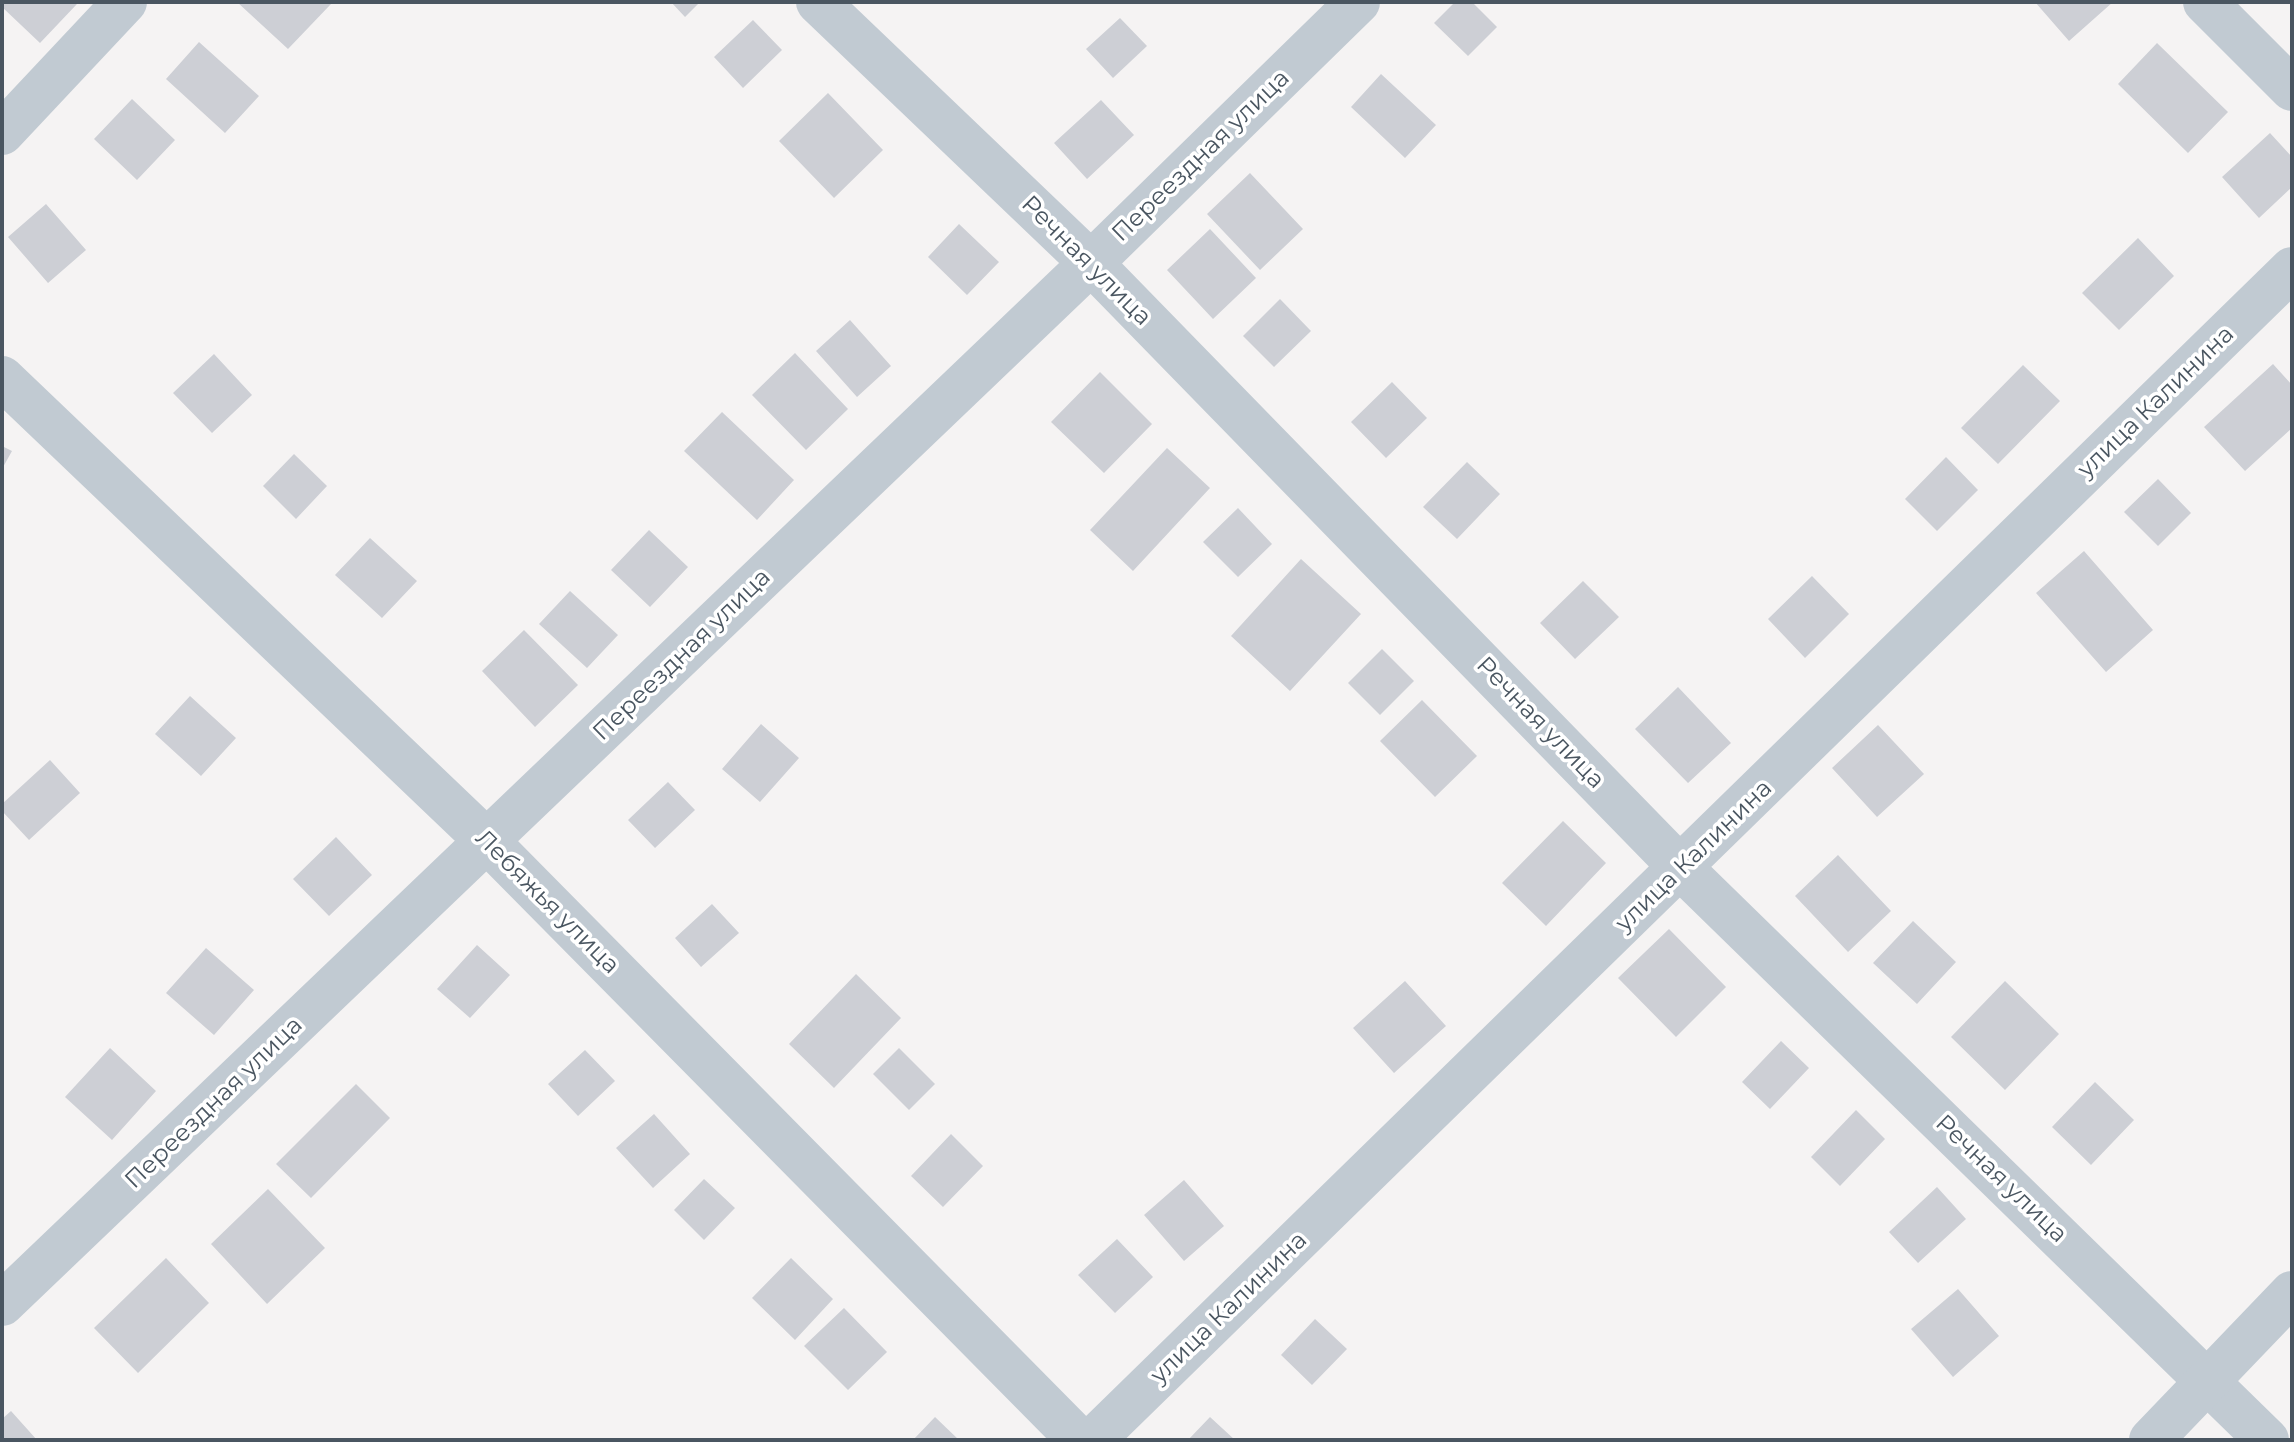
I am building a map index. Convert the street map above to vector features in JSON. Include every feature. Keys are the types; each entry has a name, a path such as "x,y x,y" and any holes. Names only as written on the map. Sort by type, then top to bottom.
{"street":[{"path":"2,133 125,2"},
{"name":"Речная улица","path":"818,2 1091,263 1681,868 2209,1380 2267,1440"},
{"name":"Переездная улица","path":"2,1304 488,842 1358,2"},
{"path":"2205,2 2292,89"},
{"name":"улица Калинина","path":"1093,1440 2292,269"},
{"name":"Лебяжья улица","path":"2,378 18,401 488,842 1079,1440"},
{"path":"2151,1440 2292,1293"}],"building":[{"path":"2,2 77,4 40,43 2,7"},
{"path":"237,2 329,2 331,4 288,49"},
{"path":"671,2 700,2 685,17"},
{"path":"1455,2 1472,2 1497,27 1468,56 1434,23"},
{"path":"2035,2 2113,2 2069,41"},
{"path":"1120,18 1147,46 1113,78 1086,49"},
{"path":"753,20 782,50 743,88 714,57"},
{"path":"199,42 259,96 225,133 166,79"},
{"path":"2157,43 2228,112 2188,153 2118,84"},
{"path":"1381,74 1436,125 1405,158 1351,107"},
{"path":"828,93 883,150 834,198 779,141"},
{"path":"132,99 175,140 137,180 94,139"},
{"path":"1101,100 1134,135 1087,179 1054,143"},
{"path":"2270,133 2292,157 2292,187 2259,218 2222,177"},
{"path":"1250,173 1303,229 1260,270 1207,214"},
{"path":"46,204 86,250 48,283 8,237"},
{"path":"959,224 999,262 967,295 928,257"},
{"path":"1210,229 1256,278 1213,319 1167,270"},
{"path":"2138,238 2174,276 2119,330 2082,293"},
{"path":"1280,299 1311,331 1274,367 1243,336"},
{"path":"850,320 891,366 857,397 816,351"},
{"path":"795,353 848,409 806,450 752,395"},
{"path":"214,354 252,395 212,433 173,393"},
{"path":"2273,364 2292,385 2292,428 2245,471 2204,427"},
{"path":"2023,365 2060,401 1998,464 1961,428"},
{"path":"1100,372 1152,424 1104,473 1051,422"},
{"path":"1392,382 1427,418 1386,458 1351,422"},
{"path":"722,412 794,480 757,520 684,451"},
{"path":"2,446 12,451 2,469"},
{"path":"1167,448 1210,488 1133,571 1090,530"},
{"path":"294,454 327,486 296,519 263,486"},
{"path":"1946,457 1978,490 1937,531 1905,499"},
{"path":"1467,462 1500,494 1457,539 1423,507"},
{"path":"2158,479 2191,513 2158,546 2124,512"},
{"path":"1238,508 1272,544 1238,577 1203,542"},
{"path":"649,530 688,567 650,607 611,570"},
{"path":"370,538 417,581 382,618 335,575"},
{"path":"2084,551 2153,630 2106,672 2036,593"},
{"path":"1301,559 1361,614 1290,691 1231,636"},
{"path":"1812,576 1849,614 1805,658 1768,619"},
{"path":"1583,581 1619,617 1575,659 1540,623"},
{"path":"570,591 618,635 587,668 539,624"},
{"path":"524,630 578,685 535,727 482,671"},
{"path":"1382,649 1414,681 1380,715 1348,683"},
{"path":"1678,687 1731,743 1688,783 1635,729"},
{"path":"190,696 236,738 201,776 155,734"},
{"path":"1422,700 1477,756 1435,797 1380,741"},
{"path":"761,724 799,758 760,802 722,769"},
{"path":"1878,725 1924,774 1877,817 1832,768"},
{"path":"50,760 80,793 29,840 2,811 2,804"},
{"path":"668,782 695,810 655,848 628,820"},
{"path":"1563,821 1606,863 1546,926 1502,883"},
{"path":"336,837 372,875 329,916 293,879"},
{"path":"1838,855 1891,911 1848,952 1795,896"},
{"path":"712,904 739,933 701,967 675,938"},
{"path":"1913,921 1956,962 1917,1004 1873,963"},
{"path":"1669,929 1726,987 1676,1037 1618,978"},
{"path":"477,945 510,975 470,1018 437,989"},
{"path":"206,948 254,990 214,1035 166,993"},
{"path":"856,974 901,1018 834,1088 789,1044"},
{"path":"1405,981 1446,1026 1394,1073 1353,1028"},
{"path":"2005,981 2059,1034 2005,1090 1951,1037"},
{"path":"1781,1041 1809,1068 1770,1109 1742,1082"},
{"path":"110,1048 156,1091 112,1140 65,1097"},
{"path":"899,1048 935,1084 909,1110 873,1074"},
{"path":"585,1050 615,1081 578,1116 548,1084"},
{"path":"2095,1082 2134,1120 2091,1165 2052,1127"},
{"path":"356,1084 390,1118 311,1198 276,1164"},
{"path":"1856,1110 1885,1139 1840,1186 1811,1157"},
{"path":"654,1114 690,1154 653,1188 616,1148"},
{"path":"951,1134 983,1166 943,1207 911,1176"},
{"path":"704,1179 735,1208 704,1240 674,1210"},
{"path":"1184,1180 1224,1226 1184,1261 1144,1215"},
{"path":"1937,1187 1966,1219 1918,1263 1889,1232"},
{"path":"268,1189 325,1248 267,1304 211,1244"},
{"path":"1117,1239 1153,1277 1115,1313 1078,1275"},
{"path":"166,1258 209,1303 138,1373 94,1328"},
{"path":"791,1258 833,1299 795,1340 752,1298"},
{"path":"1958,1289 1999,1336 1953,1377 1911,1329"},
{"path":"844,1308 887,1352 848,1390 804,1346"},
{"path":"1315,1319 1347,1349 1312,1385 1281,1355"},
{"path":"11,1411 37,1440 2,1440 2,1419"},
{"path":"935,1417 959,1440 913,1440"},
{"path":"1210,1417 1235,1440 1188,1440"}]}
